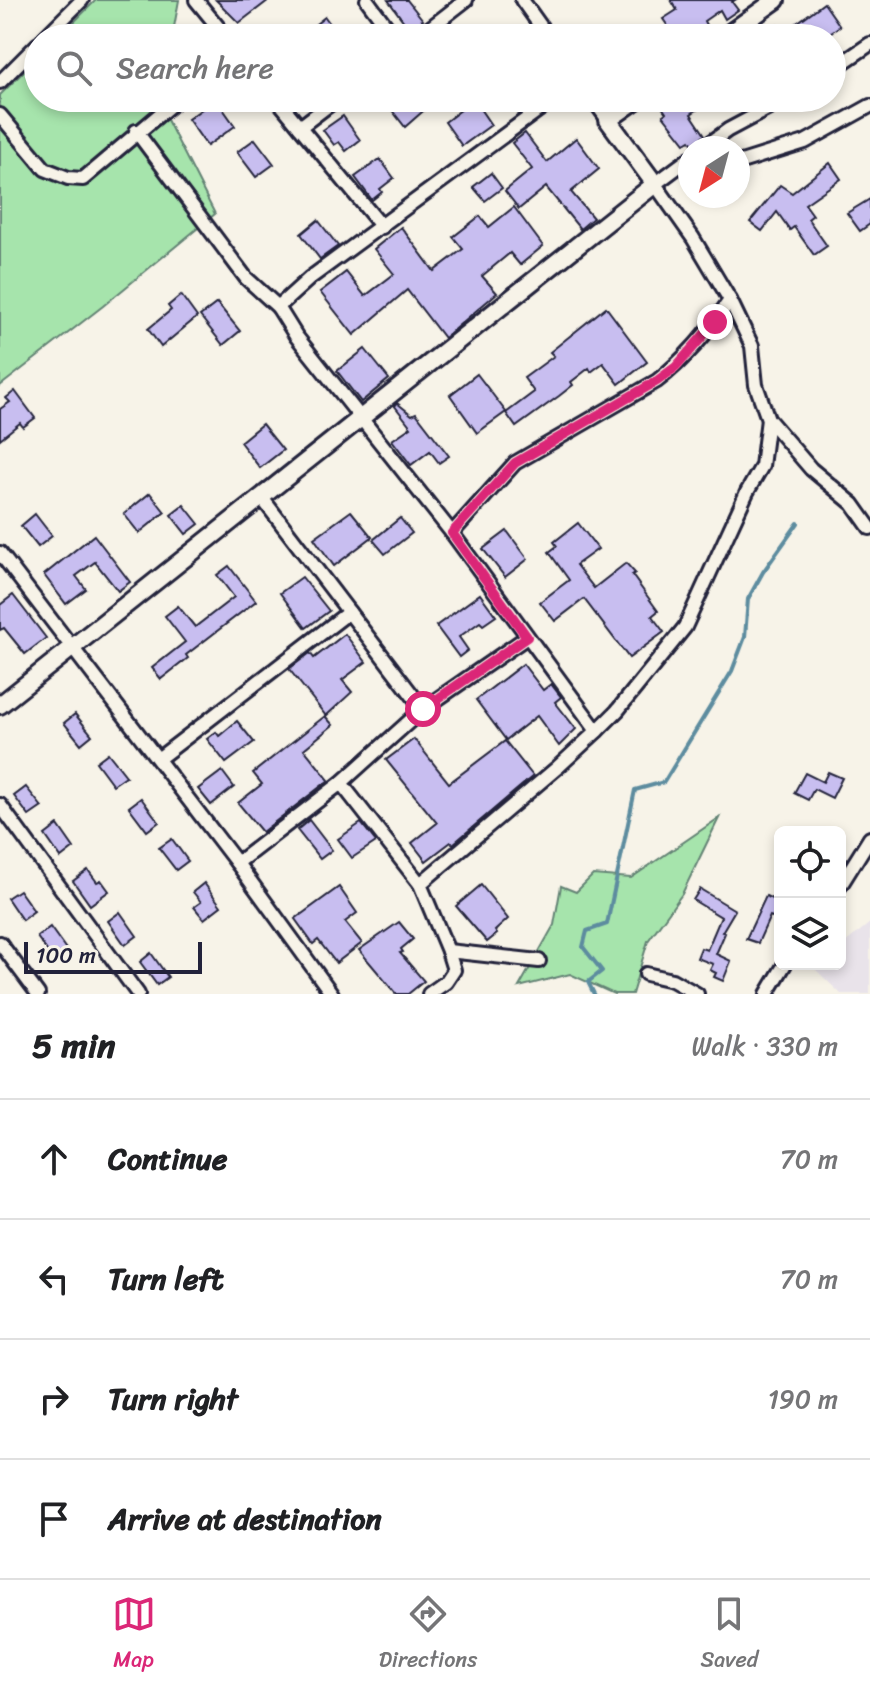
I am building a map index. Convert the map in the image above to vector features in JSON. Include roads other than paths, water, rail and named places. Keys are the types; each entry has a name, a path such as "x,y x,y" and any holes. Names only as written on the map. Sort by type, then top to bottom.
{"street":[{"path":"58,24 82,0"},
{"path":"196,0 216,24"},
{"path":"367,0 385,24"},
{"path":"435,24 466,0"},
{"path":"522,0 539,24"},
{"path":"743,24 776,0"},
{"path":"846,60 870,44"},
{"path":"0,82 24,58"},
{"path":"750,159 805,142 870,106"},
{"path":"0,115 45,169 68,178 83,179 161,112"},
{"path":"288,112 382,227"},
{"path":"300,127 320,112"},
{"path":"278,307 310,278 536,112"},
{"path":"602,112 693,238 730,300 752,346 756,385 768,419 811,469 853,504 870,528"},
{"path":"608,120 619,112"},
{"path":"720,136 762,112"},
{"path":"136,131 246,278 278,307 296,336 452,533 597,731"},
{"path":"0,705 678,167"},
{"path":"452,533 515,463 676,367 730,300"},
{"path":"420,884 597,731 685,627 762,466 768,419"},
{"path":"262,498 423,709"},
{"path":"0,553 237,863 332,994"},
{"path":"158,759 349,612"},
{"path":"237,863 341,783 423,709 527,637"},
{"path":"341,783 420,884 448,951 454,970 446,982 429,994"},
{"path":"0,805 138,994"},
{"path":"846,876 870,838"},
{"path":"0,943 38,994"},
{"path":"448,951 539,961"},
{"path":"767,994 781,970"},
{"path":"646,974 672,980 697,994"}],"waterway":[{"path":"594,994 588,982 602,971 583,947 587,931 607,924 635,790 664,782 732,671 745,637 748,599 798,523"}]}
